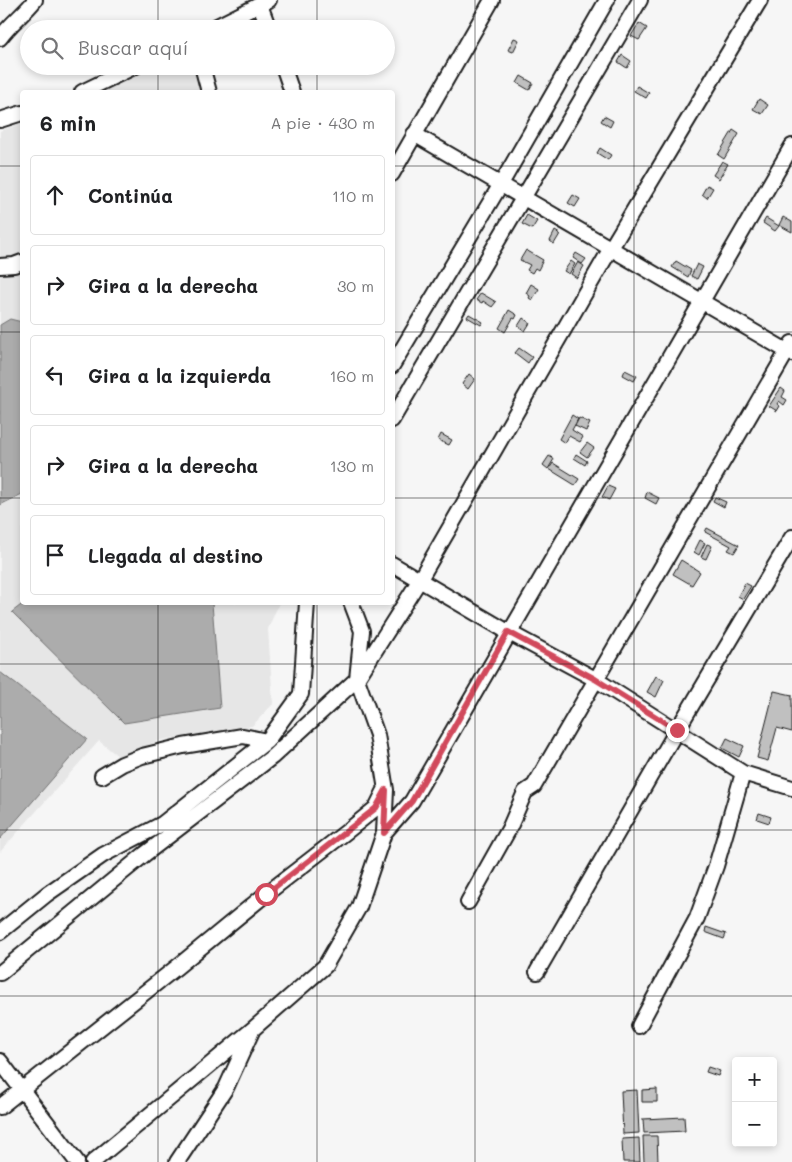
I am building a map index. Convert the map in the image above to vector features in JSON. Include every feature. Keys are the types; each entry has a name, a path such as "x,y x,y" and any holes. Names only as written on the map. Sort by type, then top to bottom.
{"street":[{"path":"0,38 35,0"},
{"path":"395,169 492,0"},
{"path":"395,361 501,184 607,0"},
{"path":"395,415 640,0"},
{"path":"0,973 145,854 272,757 357,679 419,581 611,248 760,0"},
{"path":"229,20 265,2 268,20"},
{"path":"86,90 117,75"},
{"path":"204,75 208,90"},
{"path":"285,75 291,90"},
{"path":"0,120 20,114"},
{"path":"414,134 702,301 790,349 534,786 525,792 509,830 468,902"},
{"path":"384,833 412,801 508,632 792,146"},
{"path":"0,266 20,263"},
{"path":"537,972 677,730 792,537"},
{"path":"395,566 508,632 595,679 743,773 792,788"},
{"path":"0,932 47,894 103,855 162,824 267,741 301,694 307,605"},
{"path":"93,1162 253,1029 325,966 359,907 384,833 386,790 377,734 357,679 362,631 352,605"},
{"path":"102,776 122,764 142,756 183,746 244,736 267,741"},
{"path":"639,1026 697,918 716,866 743,773"},
{"path":"0,1107 376,808 386,790"},
{"path":"178,1161 226,1088 253,1029"},
{"path":"0,1061 77,1162"}],"shaded area":[{"path":"136,75 211,75 217,90 107,90"},
{"path":"20,124 20,605 278,605 268,629 273,704 252,726 162,740 118,756 99,741 0,852 0,131"},
{"path":"10,319 20,322 20,495 0,505 0,325"},
{"path":"21,605 212,605 220,708 124,723 12,612"},
{"path":"0,672 87,739 0,839"}],"building":[{"path":"253,15 256,20 243,20"},
{"path":"639,23 647,28 639,40 631,36"},
{"path":"514,38 519,40 513,52 508,50"},
{"path":"622,55 631,61 627,68 618,62"},
{"path":"521,76 533,83 529,90 517,83"},
{"path":"637,86 649,93 646,98 634,91"},
{"path":"759,99 768,105 762,114 753,109"},
{"path":"604,116 613,121 610,127 601,121"},
{"path":"733,130 739,134 724,159 718,155"},
{"path":"600,148 611,155 608,160 597,153"},
{"path":"722,161 728,164 719,179 713,175"},
{"path":"707,185 713,188 707,198 702,194"},
{"path":"573,195 580,199 575,207 568,203"},
{"path":"527,215 537,221 532,229 522,224"},
{"path":"783,217 792,222 792,232 779,225"},
{"path":"766,218 779,226 775,231 763,223"},
{"path":"555,231 560,234 554,244 550,241"},
{"path":"526,250 543,260 538,270 535,268 532,273 527,270 530,265 520,260"},
{"path":"576,253 586,259 582,264 573,258"},
{"path":"571,261 575,264 569,274 564,271"},
{"path":"676,261 691,270 688,277 672,267"},
{"path":"578,262 584,266 577,278 571,274"},
{"path":"697,264 703,267 697,279 691,276"},
{"path":"531,284 539,289 532,300 526,293"},
{"path":"481,293 496,302 492,307 483,301 482,303 476,300"},
{"path":"509,310 517,315 515,319 513,318 505,332 499,328"},
{"path":"469,314 483,322 481,325 467,317"},
{"path":"523,318 530,323 525,331 518,326"},
{"path":"519,348 532,357 528,363 515,353"},
{"path":"625,370 637,376 634,381 623,375"},
{"path":"469,374 475,379 468,389 462,384"},
{"path":"781,388 785,391 782,397 787,400 784,405 779,401 777,404 780,406 777,411 769,406"},
{"path":"572,415 578,419 572,430 583,437 580,442 569,436 565,443 559,439"},
{"path":"579,418 590,423 586,431 575,426"},
{"path":"441,434 452,440 449,445 438,440"},
{"path":"587,443 594,448 587,457 580,452"},
{"path":"576,454 587,461 585,465 574,458"},
{"path":"549,456 554,459 548,469 543,465"},
{"path":"553,463 579,479 575,485 549,469"},
{"path":"608,486 615,489 609,500 602,497"},
{"path":"647,492 659,498 656,504 645,498"},
{"path":"715,497 726,502 724,507 713,501"},
{"path":"707,528 739,545 734,553 728,550 731,546 705,532"},
{"path":"700,540 705,543 699,555 694,552"},
{"path":"707,544 712,546 706,559 701,557"},
{"path":"681,560 700,572 692,585 673,574"},
{"path":"745,583 751,586 743,599 738,596"},
{"path":"656,676 664,680 656,697 647,692"},
{"path":"774,691 792,695 792,732 777,728 768,761 757,758"},
{"path":"727,738 744,746 739,757 722,748"},
{"path":"759,813 771,817 769,823 757,819"},
{"path":"706,927 726,934 724,939 705,932"},
{"path":"708,1067 720,1071 718,1076 706,1072"},
{"path":"657,1089 657,1102 642,1102 642,1090"},
{"path":"637,1090 639,1133 623,1134 621,1091"},
{"path":"684,1117 685,1131 644,1133 643,1119"},
{"path":"643,1136 657,1136 658,1162 644,1162"},
{"path":"639,1138 640,1162 623,1162 622,1139"}],"route":[{"path":"266,894 376,808 386,790 384,833 412,801 508,632 595,679 677,730"}]}
